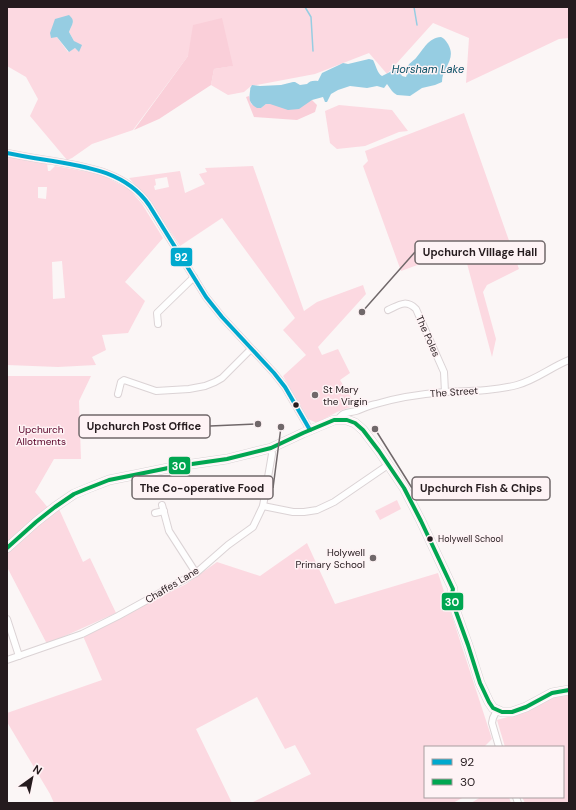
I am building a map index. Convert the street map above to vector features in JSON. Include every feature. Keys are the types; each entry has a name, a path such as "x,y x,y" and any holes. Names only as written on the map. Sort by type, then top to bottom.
{"street":[{"path":"7,153 81,166 111,175 127,183 137,191 146,201 214,308 276,375 310,430"},
{"path":"158,324 157,313 194,277"},
{"name":"The Poles","path":"388,310 406,303 411,304 416,309 444,372 445,392"},
{"path":"118,394 120,382 124,380 156,392 189,389 209,385 224,377 252,349"},
{"name":"The Street","path":"338,420 340,416 351,411 356,411 374,404 400,398 518,385 540,376 569,360"},
{"path":"355,423 356,411"},
{"path":"7,548 55,507 86,488 109,480 178,466 227,459 271,448 333,420 347,420 355,423 372,442 405,491 418,515 453,589 452,598 480,683 490,704 497,710 504,712 515,711 526,707 552,693 569,690"},
{"name":"Chaffes Lane","path":"7,660 82,634 196,573 228,545 253,527 263,506 272,458 271,448"},
{"path":"263,506 295,512 317,510 334,502 388,465"},
{"path":"155,513 163,508 169,531 196,573"},
{"path":"7,619 19,656"},
{"path":"497,710 492,723 499,746"}],"green space":[{"path":"7,7 569,7 569,38 559,39 466,83 469,38 433,23 387,74 369,53 315,74 251,86 244,92 228,95 211,85 214,69 232,66 188,56 133,130 92,144 67,160 30,116 38,99 26,77 7,66","holes":["73,22 69,32 74,41 79,51 75,48 68,52 57,37"]},
{"path":"339,105 392,110 408,131 399,132 365,146 337,149 330,143 325,111"},
{"path":"464,113 519,269 487,285 483,292 496,339 492,357 465,256 431,260 401,271 363,166 368,161 365,151"},
{"path":"7,157 47,163 48,171 55,166 100,174 129,189 142,204 163,238 125,282 145,301 128,333 102,335 106,350 92,357 96,365 58,367 7,365","holes":["38,187 47,187 46,199 38,198","62,261 65,298 53,299 52,262"]},
{"path":"253,166 304,311 317,302 363,285 366,294 318,347 322,355 338,349 350,373 340,380 356,405 337,412 317,423 308,419 283,376 306,355 283,330 295,318 222,218 180,246 152,204 129,178 180,171 185,193 205,184 199,174 207,172 205,168","holes":["167,177 169,187 155,190 155,179"]},
{"name":"Upchurch Allotments","path":"7,376 91,376 79,401 81,459 54,459 35,492 49,509 7,544"},
{"path":"397,500 401,509 380,520 375,511"},
{"path":"59,509 83,562 90,558 116,613 47,644 7,567 7,553 24,537"},
{"path":"307,543 335,604 438,573 492,739 485,746 424,746 424,798 462,798 453,803 251,803 311,774 295,745 285,749 257,697 196,729 232,803 54,803 7,722 7,713 102,680 83,636 186,584 217,562 260,576"},
{"path":"569,694 569,803 525,803 522,798 564,798 564,746 505,746 497,720 522,713 559,695"},
{"path":"479,798 509,798 511,803 471,803"}],"shaded area":[{"path":"222,18 233,66 214,69 211,85 159,119 134,130 188,56 193,25"},
{"path":"249,96 251,104 261,108 266,104 312,100 317,105 315,112 297,120 254,117 246,97"}],"water":[{"path":"69,15 73,21 69,32 74,41 82,45 79,52 75,48 69,52 57,37 51,38 50,33 55,19"},
{"name":"Horsham Lake","path":"441,37 448,44 451,55 444,72 442,82 422,88 410,96 397,95 387,84 384,88 377,86 367,88 350,86 331,94 327,102 325,102 323,97 312,100 299,109 288,110 270,104 257,108 250,101 250,88 252,85 281,85 293,82 300,85 307,84 312,81 318,81 322,73 343,63 348,64 369,59 373,60 380,75 382,76 398,69 402,76 406,77 409,64 429,42 433,39"}],"waterway":[{"path":"305,7 311,17 313,51"},
{"path":"414,7 417,25"}],"transit line":[{"name":"92","path":"7,153 67,163 106,173 130,185 140,194 149,205 206,297 285,387 310,430"},
{"name":"30","path":"7,548 36,522 74,494 109,480 178,466 227,459 271,448 334,420 347,420 355,423 363,430 379,451 404,488 421,521 453,589 451,598 480,683 493,708 502,712 512,712 526,707 552,693 569,690"}],"place":[{"name":"Upchurch Village Hall","path":"362,312"},
{"name":"St Mary the Virgin","path":"315,395"},
{"name":"Upchurch Post Office","path":"258,424"},
{"name":"The Co-operative Food","path":"281,427"},
{"name":"Upchurch Fish & Chips","path":"375,429"},
{"name":"Holywell School","path":"430,539"},
{"name":"Holywell Primary School","path":"373,558"}]}
